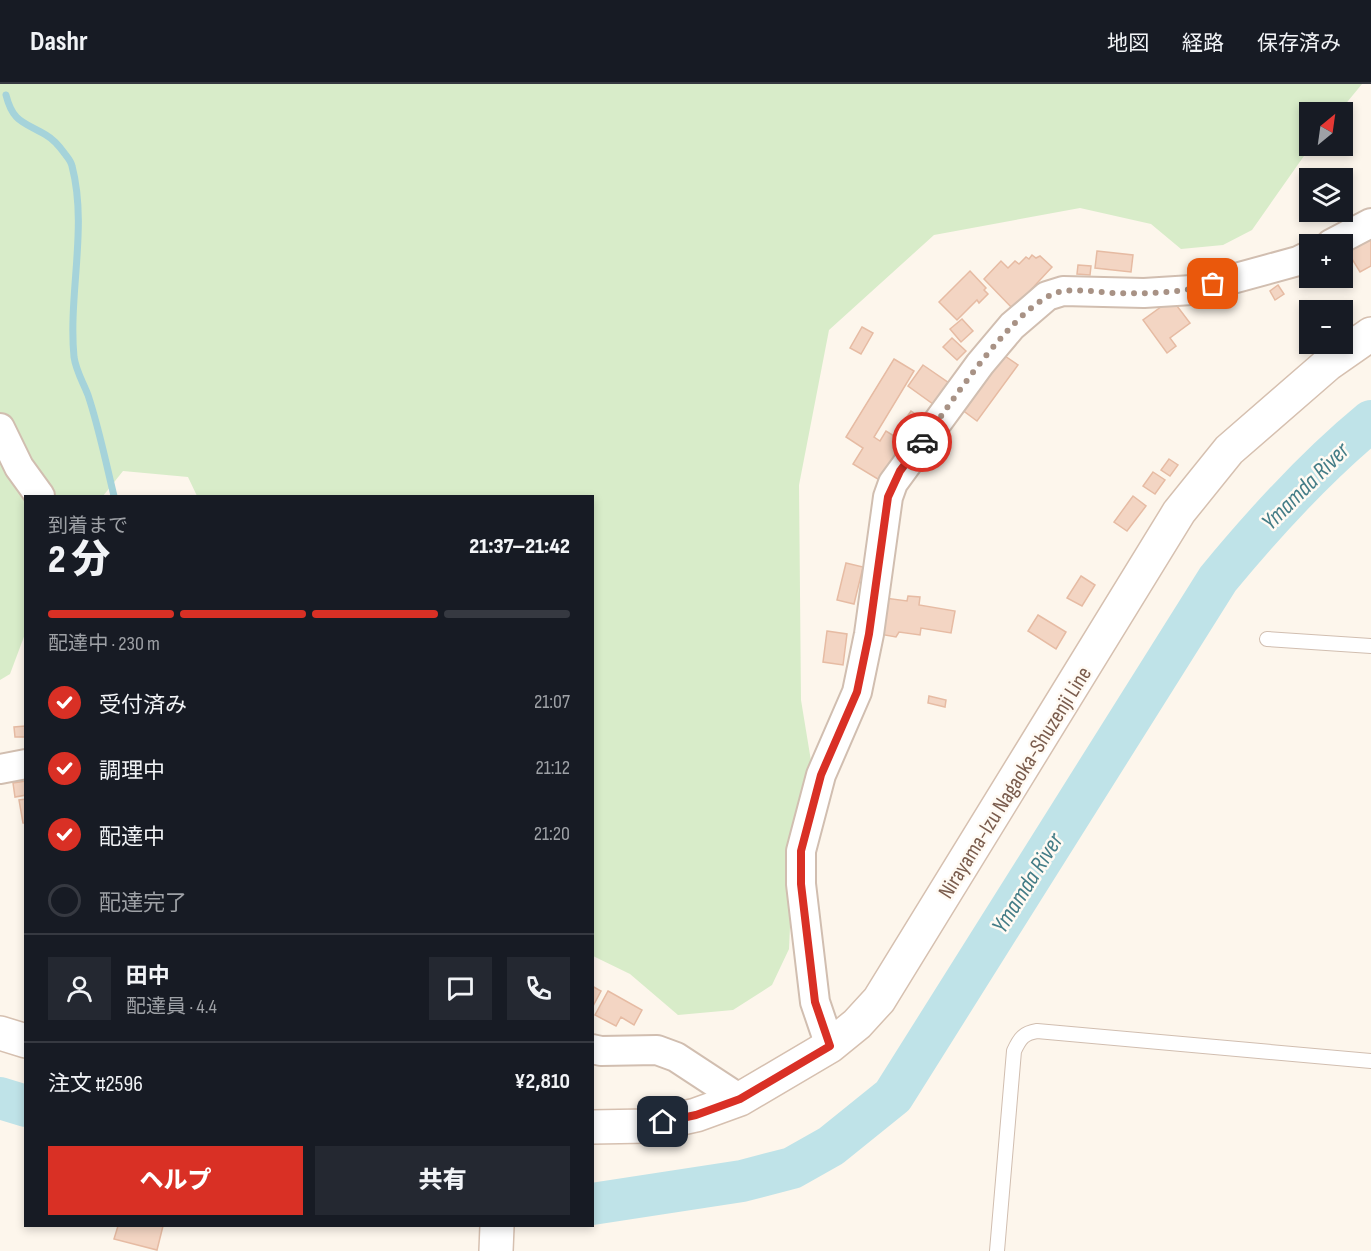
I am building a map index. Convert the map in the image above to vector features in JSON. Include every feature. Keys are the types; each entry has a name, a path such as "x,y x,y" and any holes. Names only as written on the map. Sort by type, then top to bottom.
{"main road":[{"name":"Nirayama-Izu Nagaoka-Shuzenji Line","path":"594,1127 647,1126 696,1115 740,1099 830,1046 857,1024 879,1000 1179,512 1229,450 1328,364 1371,334"},
{"path":"0,1033 24,1040"}],"street":[{"path":"1350,234 1371,223"},
{"path":"830,1046 815,1002 801,884 801,851 821,775 857,692 869,634 888,497 900,471 1012,326 1047,296 1063,291 1144,294 1192,290 1299,260"},
{"path":"0,428 19,467 39,495"},
{"path":"0,769 24,764"},
{"path":"594,1050 600,1052 657,1050 676,1057 740,1099"}],"lane":[{"path":"1268,639 1371,646"},
{"path":"997,1251 1014,1051 1020,1038 1028,1032 1037,1030 1371,1061"}],"green space":[{"path":"0,84 1362,84 1347,102 1299,102 1299,156 1304,156 1252,230 1223,245 1181,249 1151,224 1080,208 934,235 829,330 799,485 801,700 811,761 794,839 789,949 772,985 733,1010 678,1015 630,974 594,956 594,495 197,495 188,477 123,471 104,495 24,495 24,637 10,674 0,680"}],"building":[{"path":"1371,235 1371,266 1360,272 1353,260 1353,245"},
{"path":"1097,251 1133,255 1131,272 1095,268"},
{"path":"1032,255 1036,258 1040,256 1052,267 1013,309 984,279 1001,261 1008,268 1015,261 1019,264"},
{"path":"1078,265 1091,266 1090,275 1077,274"},
{"path":"970,271 986,288 984,290 988,294 979,303 977,300 957,320 939,302"},
{"path":"1278,285 1284,294 1275,300 1270,291"},
{"path":"1165,304 1177,306 1190,323 1170,338 1176,346 1167,353 1143,320"},
{"path":"962,319 973,331 961,342 950,329"},
{"path":"862,327 873,333 861,354 850,348"},
{"path":"952,338 966,351 957,360 943,347"},
{"path":"1002,354 1018,365 977,421 961,409"},
{"path":"894,359 914,371 874,437 880,441 886,431 904,442 881,481 853,464 863,448 846,437"},
{"path":"923,365 949,383 933,404 908,386"},
{"path":"911,411 920,417 911,432 901,425"},
{"path":"1169,459 1178,465 1170,476 1161,470"},
{"path":"1153,472 1165,480 1155,494 1143,486"},
{"path":"1133,496 1146,506 1127,531 1114,522"},
{"path":"846,563 863,567 854,604 837,600"},
{"path":"1081,576 1095,585 1082,606 1067,598"},
{"path":"908,596 920,597 919,605 955,611 951,633 921,628 920,635 899,632 896,637 879,634 885,598 907,601"},
{"path":"1038,615 1066,632 1056,649 1028,631"},
{"path":"827,631 847,634 843,665 823,662"},
{"path":"929,696 946,700 945,707 928,703"},
{"path":"24,726 24,737 15,737 14,727"},
{"path":"24,781 24,795 15,797 13,783"},
{"path":"24,799 24,823 23,823 19,800"},
{"path":"594,987 601,991 594,1004"},
{"path":"608,991 642,1010 634,1025 621,1017 616,1026 595,1015"},
{"path":"118,1227 163,1227 157,1250 114,1239"}],"waterway":[{"path":"6,95 16,117 51,139 72,164 78,213 73,309 74,357 96,420 114,495"},
{"name":"Ymamda River","path":"594,1204 742,1181 792,1168 831,1146 893,1096 1218,579 1291,496 1371,421"},
{"name":"Ymamda River","path":"0,1098 24,1105"}],"way so far":[{"path":"922,442 980,364 1012,326 1047,296 1063,291 1144,294 1192,290 1213,284"}],"route":[{"path":"663,1122 696,1115 740,1099 830,1046 815,1002 801,884 801,851 821,775 857,692 869,634 888,497 900,471 922,442"}]}
